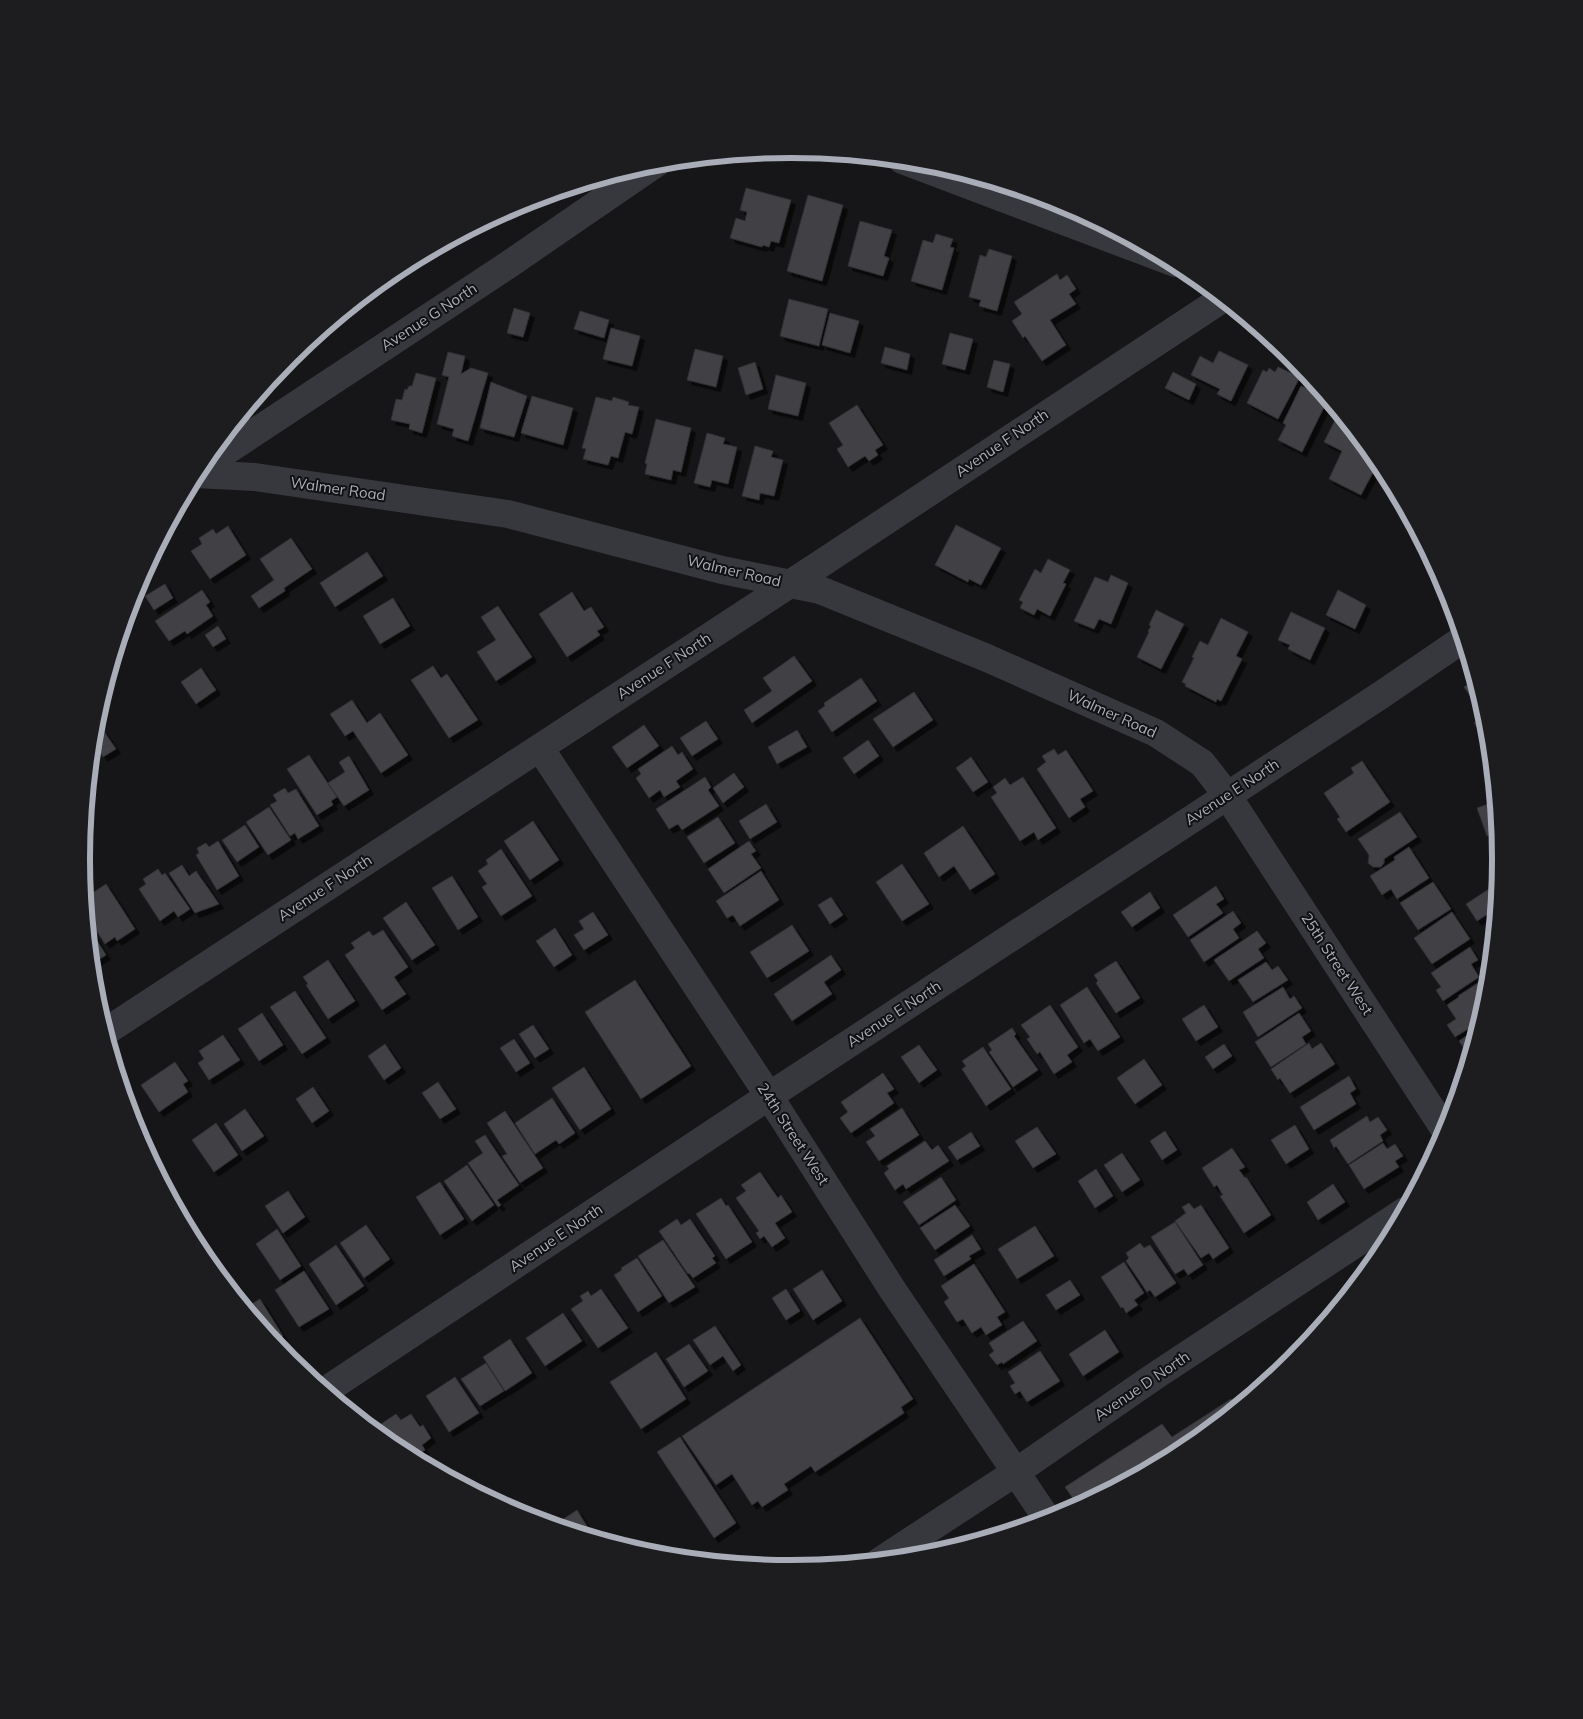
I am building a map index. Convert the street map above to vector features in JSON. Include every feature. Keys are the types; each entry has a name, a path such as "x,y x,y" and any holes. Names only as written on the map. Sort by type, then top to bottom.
{"street":[{"path":"937,173 1134,247"},
{"name":"Avenue G North","path":"217,457 508,265 639,175"},
{"name":"Avenue F North","path":"111,1028 540,748 1217,301"},
{"name":"Walmer Road","path":"205,474 255,476 508,514 722,570 820,590 987,658 1156,733 1202,763 1227,795"},
{"name":"Avenue E North","path":"330,1388 1458,642"},
{"name":"24th Street West","path":"540,748 769,1096 892,1289 1044,1514"},
{"name":"25th Street West","path":"1227,795 1441,1124"},
{"name":"Avenue D North","path":"891,1554 1394,1218"}],"building":[{"path":"746,188 791,200 779,243 771,241 769,247 763,245 762,247 730,238 736,218 745,221 747,212 740,210"},
{"path":"808,195 843,205 822,281 787,271"},
{"path":"860,221 892,230 884,256 889,258 883,276 848,266"},
{"path":"936,234 953,239 950,247 954,248 942,290 911,281 923,240 933,243"},
{"path":"989,249 1012,256 997,311 979,306 981,300 969,297 980,255 986,257"},
{"path":"1057,274 1060,280 1067,275 1076,289 1069,294 1076,304 1050,320 1066,345 1042,361 1012,321 1022,314 1014,302"},
{"path":"789,299 828,309 819,346 780,336"},
{"path":"514,308 530,313 523,337 507,333"},
{"path":"580,311 609,320 604,338 574,329"},
{"path":"830,313 859,321 850,353 822,345"},
{"path":"611,328 640,336 632,366 603,359"},
{"path":"950,333 973,339 965,370 942,364"},
{"path":"885,347 910,354 907,370 881,363"},
{"path":"695,349 723,356 716,387 687,380"},
{"path":"1219,351 1248,365 1231,401 1217,394 1220,389 1191,375 1200,356 1213,363"},
{"path":"448,352 465,356 461,374 471,368 488,373 468,441 452,436 454,429 437,424 449,377 442,375"},
{"path":"994,360 1010,364 1003,392 987,387"},
{"path":"755,362 763,389 746,395 738,368"},
{"path":"1278,367 1300,377 1278,419 1247,403 1263,370 1267,372 1269,368 1275,372"},
{"path":"1173,372 1196,384 1189,400 1165,388"},
{"path":"416,373 436,378 422,433 409,429 410,424 391,420 396,399 402,400 405,389 407,390 409,386 412,386"},
{"path":"776,375 806,383 798,416 768,409"},
{"path":"491,382 527,396 514,437 480,428"},
{"path":"1301,386 1308,389 1309,386 1325,405 1302,452 1278,440 1286,425 1283,423"},
{"path":"532,396 573,408 563,445 521,433"},
{"path":"596,397 612,401 613,397 629,402 628,405 639,407 632,434 625,432 618,458 611,456 608,465 583,459 586,449 582,448"},
{"path":"857,405 883,445 875,450 878,455 869,461 865,456 848,467 837,449 843,445 829,423"},
{"path":"1336,418 1375,469 1361,495 1329,479 1342,451 1324,442"},
{"path":"656,419 691,428 681,472 673,470 671,480 645,474 647,464 645,463"},
{"path":"707,433 725,438 723,444 737,447 728,484 712,480 710,487 694,483"},
{"path":"755,446 773,451 771,457 783,460 774,496 760,493 759,500 742,496"},
{"path":"956,525 1001,548 981,585 969,579 968,582 935,565"},
{"path":"228,526 246,555 210,579 191,551 202,544 199,538 213,529 216,534"},
{"path":"291,538 312,569 284,588 285,591 259,608 251,596 274,580 260,559"},
{"path":"367,552 383,576 335,607 320,583"},
{"path":"1048,559 1070,570 1063,583 1066,584 1050,616 1037,609 1034,615 1020,608 1023,602 1019,600 1035,569 1041,573"},
{"path":"1111,575 1128,583 1111,624 1099,619 1094,629 1074,621 1095,577 1108,582"},
{"path":"165,584 173,598 154,610 145,596"},
{"path":"202,590 210,602 206,605 213,616 187,634 185,631 169,641 155,621"},
{"path":"1338,590 1366,605 1355,629 1326,615"},
{"path":"572,592 584,611 591,607 604,627 597,631 600,635 567,657 539,614"},
{"path":"393,598 410,626 380,644 363,616"},
{"path":"498,606 532,657 496,681 477,652 496,640 481,617"},
{"path":"1156,610 1184,624 1161,669 1137,657 1149,632 1151,626 1149,625"},
{"path":"1291,612 1325,628 1310,660 1288,649 1290,645 1278,640"},
{"path":"1221,618 1248,632 1236,656 1242,659 1221,701 1217,699 1216,702 1185,686 1186,684 1182,682 1200,641 1208,645"},
{"path":"218,626 226,639 213,647 205,635"},
{"path":"794,656 812,681 752,723 744,710 772,691 763,678"},
{"path":"433,666 441,678 447,674 478,720 449,738 411,680"},
{"path":"201,668 216,690 196,704 181,682"},
{"path":"861,678 877,701 832,732 818,711 825,706 824,703"},
{"path":"1470,683 1475,703 1464,687"},
{"path":"914,692 933,720 893,747 873,719"},
{"path":"352,700 367,723 380,713 408,755 381,773 353,731 345,736 330,714"},
{"path":"1479,720 1482,734 1474,723"},
{"path":"706,721 718,739 692,756 680,738"},
{"path":"644,725 659,746 627,768 612,747"},
{"path":"797,730 807,747 777,764 768,747"},
{"path":"102,731 116,749 103,757 99,750"},
{"path":"868,740 879,756 854,774 843,758"},
{"path":"672,746 678,755 682,752 693,769 676,781 680,787 664,797 660,790 649,798 636,778 641,774 638,769"},
{"path":"1054,749 1058,755 1066,750 1093,791 1080,799 1085,807 1069,818 1037,769 1046,762 1042,756"},
{"path":"309,755 337,797 331,801 333,805 317,815 287,769"},
{"path":"349,756 369,790 344,806 328,783 345,772 339,762"},
{"path":"971,757 988,782 973,792 956,768"},
{"path":"1362,761 1390,802 1346,832 1337,819 1340,817 1324,793 1354,773 1351,768"},
{"path":"734,773 744,787 723,803 713,788"},
{"path":"705,777 711,787 708,790 719,806 682,830 678,824 669,829 656,809"},
{"path":"1023,777 1056,828 1038,840 1034,832 1020,841 991,797 997,793 993,787 1005,778 1010,785"},
{"path":"285,788 288,793 296,789 319,826 298,839 295,833 290,836 270,805 277,801 273,795"},
{"path":"1490,803 1492,834 1487,836 1477,808"},
{"path":"766,804 777,822 750,839 739,821"},
{"path":"269,807 291,840 268,855 246,822"},
{"path":"1400,812 1417,837 1384,859 1381,867 1373,867 1368,863 1369,855 1358,839"},
{"path":"718,817 735,843 704,863 687,837"},
{"path":"533,821 559,860 530,880 504,841"},
{"path":"245,825 259,847 237,862 222,840"},
{"path":"963,826 995,874 970,890 954,866 939,877 924,853"},
{"path":"218,841 239,876 217,890 196,855 199,853 197,848 206,843 209,847"},
{"path":"749,841 756,851 751,854 761,868 724,893 708,869"},
{"path":"1409,847 1429,878 1397,899 1391,889 1382,895 1370,876 1395,860 1394,857"},
{"path":"501,849 532,896 501,916 482,887 487,884 478,871 488,864 486,860"},
{"path":"902,864 929,904 902,921 876,882"},
{"path":"182,865 189,876 196,871 219,904 195,913 169,873"},
{"path":"158,869 162,875 165,873 190,909 178,917 174,911 160,921 139,889 146,884 143,879"},
{"path":"761,871 779,900 740,926 733,915 727,918 716,901"},
{"path":"452,876 478,917 458,930 432,888"},
{"path":"1433,882 1451,909 1418,930 1400,903"},
{"path":"106,884 135,929 117,941 115,937 105,944 94,927 91,894"},
{"path":"1216,886 1224,899 1216,904 1223,913 1188,937 1173,915"},
{"path":"1489,889 1492,893 1490,912 1477,921 1466,904"},
{"path":"1150,892 1160,908 1132,927 1121,912"},
{"path":"831,897 843,915 830,924 818,905"},
{"path":"406,902 435,945 412,960 383,918"},
{"path":"1233,911 1241,923 1233,929 1239,938 1204,962 1190,940"},
{"path":"593,912 608,935 584,950 574,935 584,929 579,921"},
{"path":"1452,912 1470,939 1432,964 1414,938"},
{"path":"792,925 809,951 767,978 750,952"},
{"path":"555,928 572,955 554,967 536,941"},
{"path":"383,930 408,967 394,977 406,994 382,1010 345,955 355,948 351,943 369,931 373,936"},
{"path":"1257,931 1266,943 1258,949 1264,958 1229,981 1214,960"},
{"path":"95,937 106,955 97,960"},
{"path":"1470,947 1478,960 1471,964 1479,977 1443,1001 1436,990 1441,987 1431,973"},
{"path":"831,955 841,970 824,982 832,994 792,1021 774,994"},
{"path":"328,960 355,1001 328,1019 306,985 308,984 303,977"},
{"path":"1116,961 1140,998 1116,1013 1096,983 1098,981 1094,975"},
{"path":"1266,962 1272,970 1278,966 1288,980 1253,1002 1238,980"},
{"path":"635,980 691,1066 641,1099 585,1012"},
{"path":"1483,980 1473,1026 1455,1037 1447,1025 1456,1019 1447,1005"},
{"path":"1087,987 1120,1037 1098,1051 1090,1039 1084,1043 1060,1005"},
{"path":"1283,987 1290,999 1294,996 1302,1008 1258,1037 1243,1012"},
{"path":"295,991 326,1038 302,1054 270,1007"},
{"path":"1050,1005 1078,1047 1067,1055 1072,1062 1054,1074 1040,1052 1037,1054 1027,1039 1030,1037 1021,1025"},
{"path":"1204,1005 1218,1027 1196,1041 1182,1019"},
{"path":"262,1013 283,1045 259,1061 238,1029"},
{"path":"1299,1013 1311,1031 1302,1037 1306,1044 1271,1067 1255,1042"},
{"path":"533,1025 549,1049 535,1058 519,1034"},
{"path":"1012,1028 1016,1034 1014,1036 1038,1070 1013,1087 989,1052 992,1050 988,1044"},
{"path":"1471,1033 1466,1051 1459,1041"},
{"path":"223,1035 240,1060 209,1080 198,1063 204,1059 199,1051"},
{"path":"514,1039 530,1063 516,1072 500,1048"},
{"path":"1309,1043 1312,1049 1321,1043 1335,1064 1290,1093 1271,1069"},
{"path":"385,1044 401,1068 384,1080 368,1056"},
{"path":"1224,1044 1232,1056 1213,1069 1205,1057"},
{"path":"919,1045 937,1070 919,1083 901,1057"},
{"path":"983,1047 1011,1089 986,1106 962,1069 966,1066 962,1061"},
{"path":"1144,1059 1162,1085 1135,1104 1117,1078"},
{"path":"175,1062 188,1081 183,1084 188,1092 159,1112 141,1085"},
{"path":"584,1067 611,1109 580,1130 552,1088"},
{"path":"883,1073 894,1089 887,1093 894,1103 851,1133 840,1118 848,1112 841,1102"},
{"path":"1349,1076 1356,1089 1350,1093 1356,1104 1314,1130 1300,1107"},
{"path":"438,1082 456,1109 440,1119 422,1093"},
{"path":"313,1087 329,1111 312,1123 296,1099"},
{"path":"552,1098 575,1133 559,1144 556,1140 535,1154 515,1123"},
{"path":"902,1108 919,1135 879,1161 866,1142 875,1136 870,1129"},
{"path":"245,1109 264,1136 242,1151 224,1124"},
{"path":"505,1111 543,1168 520,1183 502,1156 507,1154 487,1123"},
{"path":"1367,1116 1370,1122 1378,1117 1387,1130 1380,1135 1383,1141 1348,1164 1336,1146 1334,1148 1330,1140"},
{"path":"216,1123 238,1155 214,1172 192,1140"},
{"path":"1295,1125 1309,1149 1286,1164 1271,1140"},
{"path":"1037,1127 1056,1154 1033,1168 1015,1141"},
{"path":"1165,1131 1177,1150 1162,1160 1150,1141"},
{"path":"971,1132 980,1146 957,1160 948,1147"},
{"path":"485,1135 519,1185 497,1200 501,1205 498,1207 468,1163 483,1153 475,1141"},
{"path":"925,1141 932,1150 938,1145 949,1161 906,1189 903,1184 895,1190 884,1173 889,1169 887,1166"},
{"path":"1383,1143 1387,1149 1395,1144 1403,1156 1395,1161 1399,1167 1364,1189 1349,1165"},
{"path":"1232,1148 1245,1167 1239,1170 1246,1177 1271,1215 1244,1233 1220,1196 1223,1195 1217,1185 1214,1187 1202,1168"},
{"path":"1122,1153 1140,1180 1122,1192 1104,1165"},
{"path":"467,1165 494,1205 472,1221 444,1181"},
{"path":"1096,1169 1113,1196 1095,1208 1078,1181"},
{"path":"760,1172 778,1198 781,1195 792,1212 775,1223 785,1238 772,1247 764,1236 760,1239 756,1233 759,1231 736,1198 746,1191 741,1185"},
{"path":"941,1177 956,1200 919,1225 903,1202"},
{"path":"440,1182 464,1219 440,1235 416,1197"},
{"path":"1333,1184 1345,1202 1318,1220 1307,1202"},
{"path":"288,1191 305,1217 283,1233 265,1206"},
{"path":"721,1198 726,1206 728,1205 752,1242 726,1259 696,1214"},
{"path":"1189,1203 1194,1209 1201,1205 1229,1248 1213,1259 1209,1253 1201,1258 1175,1221 1186,1213 1182,1207"},
{"path":"955,1205 970,1226 935,1250 920,1228"},
{"path":"677,1219 681,1225 690,1219 715,1256 712,1258 716,1263 693,1278 688,1274 659,1231"},
{"path":"1175,1222 1203,1265 1188,1275 1184,1269 1175,1274 1151,1237"},
{"path":"366,1225 390,1259 364,1278 340,1243"},
{"path":"1035,1226 1054,1256 1017,1279 998,1249"},
{"path":"277,1229 301,1266 280,1280 256,1244"},
{"path":"972,1235 981,1249 969,1256 971,1259 944,1276 934,1260"},
{"path":"663,1240 695,1287 669,1303 638,1256"},
{"path":"1140,1243 1144,1248 1150,1245 1176,1283 1155,1297 1150,1290 1147,1292 1126,1261 1129,1258 1126,1253"},
{"path":"336,1245 364,1286 336,1305 309,1264"},
{"path":"637,1258 662,1296 638,1312 614,1275"},
{"path":"1124,1262 1144,1293 1134,1300 1138,1305 1126,1313 1101,1277"},
{"path":"974,1264 1005,1312 997,1317 1002,1325 986,1335 981,1327 972,1333 963,1319 957,1322 944,1302 949,1298 941,1286"},
{"path":"822,1270 842,1301 813,1320 793,1289"},
{"path":"304,1271 329,1309 299,1327 275,1290"},
{"path":"1070,1280 1080,1295 1056,1310 1046,1295"},
{"path":"601,1289 628,1328 598,1348 571,1309 583,1301 580,1296 588,1291 591,1296"},
{"path":"786,1289 800,1311 786,1320 772,1298"},
{"path":"260,1299 283,1336 279,1338 250,1305"},
{"path":"563,1313 582,1341 545,1366 526,1338"},
{"path":"860,1318 913,1399 901,1407 904,1413 815,1472 811,1466 784,1484 788,1490 762,1507 758,1501 752,1505 732,1474 716,1485 682,1436"},
{"path":"1023,1321 1037,1341 1003,1364 1002,1362 997,1365 989,1355 994,1351 989,1343"},
{"path":"715,1326 741,1365 733,1371 723,1356 710,1365 693,1340"},
{"path":"1105,1330 1119,1352 1083,1376 1069,1354"},
{"path":"510,1339 532,1373 505,1391 483,1357"},
{"path":"689,1344 708,1371 684,1387 666,1359"},
{"path":"1040,1351 1060,1381 1027,1402 1020,1391 1015,1394 1010,1386 1015,1383 1008,1372"},
{"path":"656,1352 686,1399 641,1429 610,1382"},
{"path":"486,1363 504,1391 480,1406 461,1379"},
{"path":"455,1377 479,1413 449,1432 426,1396"},
{"path":"1231,1399 1234,1404 1181,1443 1102,1489 1075,1501 1065,1487 1162,1424 1172,1437"},
{"path":"396,1414 401,1420 411,1414 420,1427 423,1425 431,1438 422,1445 425,1450 419,1454 386,1431 381,1424"},
{"path":"680,1437 736,1523 714,1538 657,1452"},
{"path":"577,1510 590,1531 566,1524 560,1522"}]}
